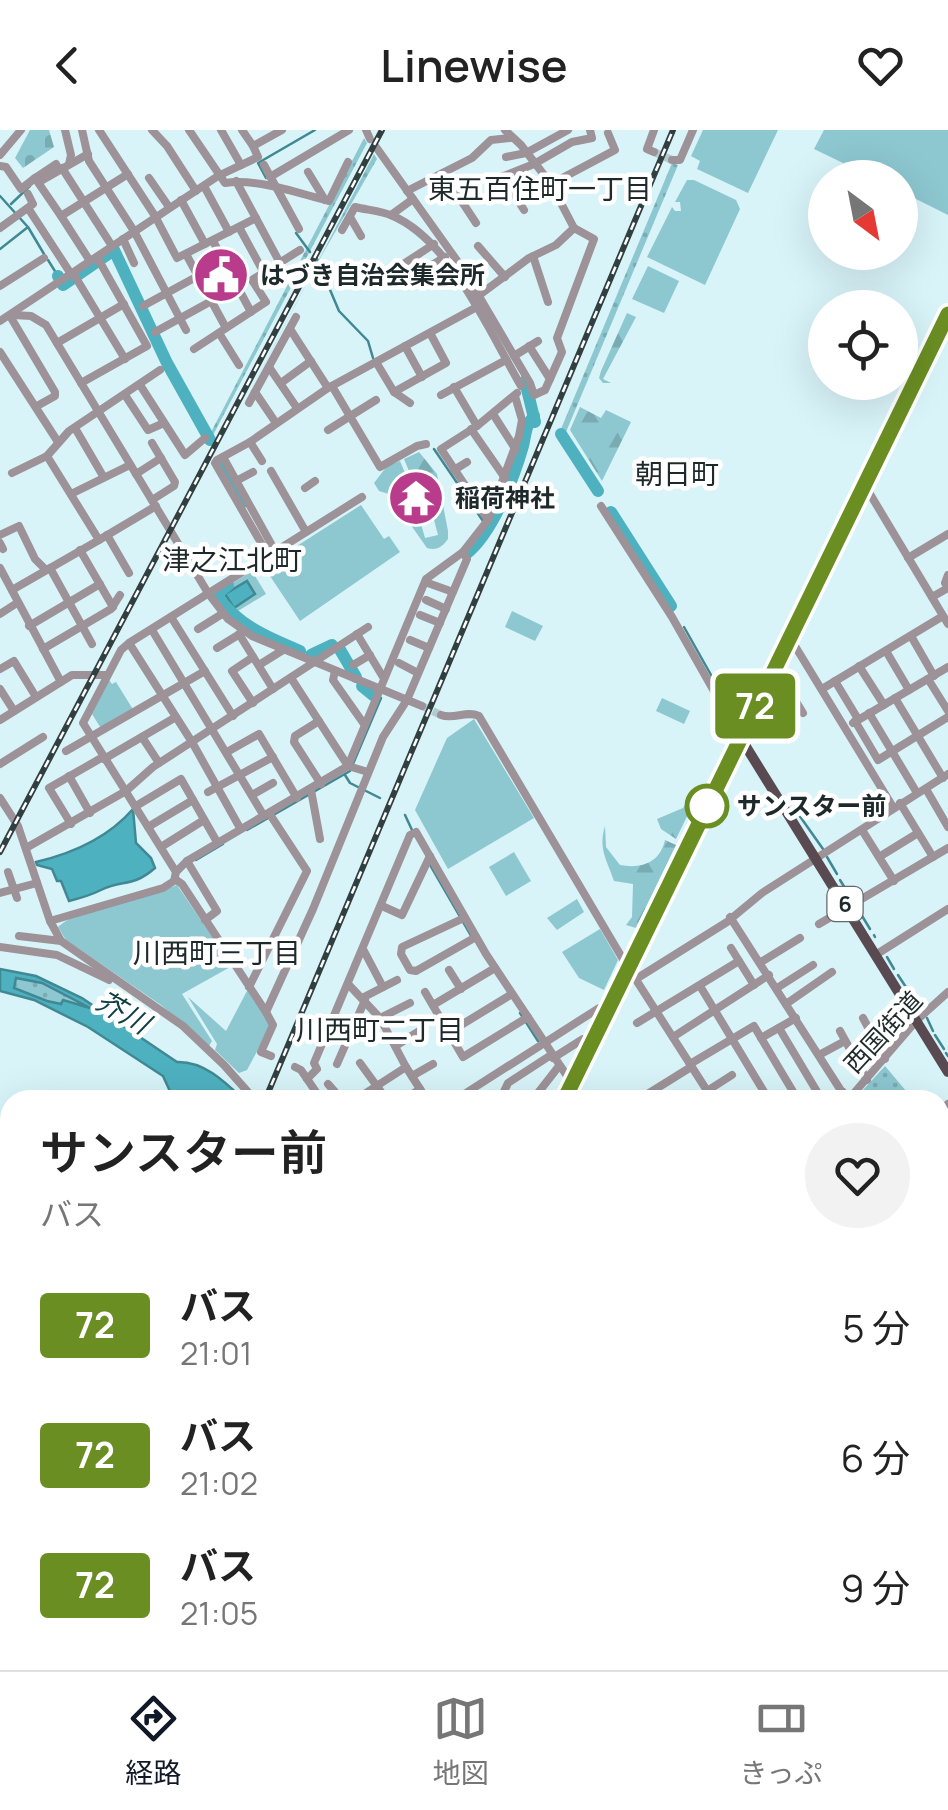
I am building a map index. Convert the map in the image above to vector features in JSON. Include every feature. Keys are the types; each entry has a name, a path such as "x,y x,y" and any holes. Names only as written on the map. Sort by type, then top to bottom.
{"highway":[{"path":"570,1090 607,1012 632,974 740,737 948,314"}],"main road":[{"name":"6","path":"740,737 948,1072"}],"street":[{"path":"0,155 21,130"},
{"path":"58,169 72,154 65,130"},
{"path":"82,130 89,162 134,231 186,330"},
{"path":"99,130 156,216 177,258 256,218"},
{"path":"152,130 168,146 229,232"},
{"path":"189,130 225,183 236,181 328,201 348,162"},
{"path":"221,130 241,165"},
{"path":"0,321 218,176 258,157 242,130"},
{"path":"253,146 282,130"},
{"path":"270,177 349,130"},
{"path":"506,158 526,153 568,130 576,141"},
{"path":"489,182 576,141 592,138 590,130"},
{"path":"654,130 647,149 654,152"},
{"path":"672,160 680,160 693,130"},
{"path":"551,184 615,150 608,133"},
{"path":"370,138 410,195 526,385 534,395 545,390 562,352 557,338 594,239 574,228 551,184 526,153 508,134 490,140 472,158 410,195 391,214"},
{"path":"315,151 321,160"},
{"path":"0,166 6,166 21,189 88,154"},
{"path":"264,165 299,230"},
{"path":"58,169 112,246"},
{"path":"308,172 325,200"},
{"path":"443,173 456,199 476,217"},
{"path":"61,216 128,174"},
{"path":"503,176 524,210"},
{"path":"149,178 170,208"},
{"path":"37,180 124,304 147,346 81,383"},
{"path":"236,181 280,262"},
{"path":"1,225 28,208 33,202 28,194"},
{"path":"181,200 251,312"},
{"path":"342,230 355,207 391,214 440,245 463,270 476,302"},
{"path":"28,208 125,358"},
{"path":"350,217 362,236"},
{"path":"238,227 264,272"},
{"path":"272,553 216,464 222,456 250,442 297,408 313,402 330,387 430,332 476,302 533,256 556,245 574,228"},
{"path":"123,238 134,263"},
{"path":"373,265 382,278 440,245"},
{"path":"194,349 266,302 252,280 300,250"},
{"path":"463,270 480,250 505,277"},
{"path":"186,254 211,300 238,365"},
{"path":"533,256 548,298"},
{"path":"0,286 44,258"},
{"path":"401,266 410,276 445,258"},
{"path":"143,306 198,276"},
{"path":"155,332 237,286"},
{"path":"57,343 124,304"},
{"path":"11,316 31,316 46,325 208,593 242,633 274,689"},
{"path":"11,316 55,392 55,396 37,406"},
{"path":"249,403 296,317"},
{"path":"290,329 380,467 426,444"},
{"path":"394,392 446,363 430,332"},
{"path":"441,395 538,340"},
{"path":"404,346 422,377"},
{"path":"529,346 550,379"},
{"path":"0,352 58,442"},
{"path":"281,382 311,361"},
{"path":"376,362 394,392 410,404"},
{"path":"269,367 297,408"},
{"path":"12,472 46,456 75,428 160,370"},
{"path":"140,385 184,455 206,438"},
{"path":"488,520 440,449 474,428 526,385"},
{"path":"454,387 501,474"},
{"path":"255,392 276,424"},
{"path":"125,395 148,430 164,422"},
{"path":"50,922 73,912 154,892 176,876 187,860 240,828 269,816 348,766 425,582 463,552 488,520 501,474 516,450 522,420 515,396"},
{"path":"328,430 376,400"},
{"path":"492,414 516,450"},
{"path":"75,428 104,476"},
{"path":"250,442 262,461"},
{"path":"12,590 103,537 174,486 152,443"},
{"path":"46,456 130,573"},
{"path":"222,456 245,507"},
{"path":"71,494 104,476 161,458"},
{"path":"454,470 467,462"},
{"path":"271,470 283,483 306,532"},
{"path":"236,481 252,472"},
{"path":"488,476 501,474"},
{"path":"304,488 315,481"},
{"path":"822,688 946,620 864,484"},
{"path":"270,1056 261,1052 273,1025 266,1012 176,876 83,723 121,650 362,497"},
{"path":"601,506 740,737"},
{"path":"1,542 19,526 92,644"},
{"path":"908,558 948,534"},
{"path":"80,550 112,607"},
{"path":"266,1012 368,772 407,700 446,609 467,559 463,552"},
{"path":"0,568 60,682"},
{"path":"932,598 948,588 948,574"},
{"path":"425,582 453,592"},
{"path":"29,626 100,584"},
{"path":"43,649 112,607 120,595"},
{"path":"426,600 446,609"},
{"path":"0,614 17,603"},
{"path":"198,629 222,614"},
{"path":"420,614 440,623"},
{"path":"171,617 233,716"},
{"path":"26,848 126,791 159,763 368,627"},
{"path":"152,630 252,796 307,871 324,880"},
{"path":"217,648 242,633"},
{"path":"242,633 422,706"},
{"path":"357,634 383,677"},
{"path":"867,766 948,714 911,636"},
{"path":"410,640 429,648"},
{"path":"786,642 795,646 867,766 932,857"},
{"path":"130,643 240,828"},
{"path":"253,702 232,671 283,650"},
{"path":"886,651 910,690"},
{"path":"353,665 370,655"},
{"path":"0,669 14,661 36,697"},
{"path":"399,663 418,672"},
{"path":"860,666 884,704"},
{"path":"845,728 948,666"},
{"path":"66,752 205,670"},
{"path":"334,671 333,680 364,724"},
{"path":"0,720 78,672 108,675"},
{"path":"780,675 803,713"},
{"path":"290,678 348,766 368,772"},
{"path":"835,681 878,760"},
{"path":"0,689 14,711"},
{"path":"632,974 730,917 946,776 895,698"},
{"path":"869,713 892,751 944,813 948,827"},
{"path":"441,715 478,716 704,1090"},
{"path":"71,824 49,788 176,717"},
{"path":"319,722 296,736 294,742 322,784"},
{"path":"227,752 259,734 297,798"},
{"path":"0,764 43,737"},
{"path":"142,737 159,763"},
{"path":"208,792 273,757"},
{"path":"69,776 90,813"},
{"path":"136,806 181,779 217,842"},
{"path":"252,796 274,783"},
{"path":"311,790 320,838"},
{"path":"0,798 18,826 50,922 61,940 183,1026 246,1090"},
{"path":"148,827 193,800"},
{"path":"160,846 204,820"},
{"path":"319,828 340,838"},
{"path":"862,830 894,881"},
{"path":"308,1090 327,1032 410,835 416,832 525,1018 575,1090"},
{"path":"879,857 918,833"},
{"path":"819,924 948,848"},
{"path":"382,906 402,915 430,856"},
{"path":"187,860 217,911 205,920"},
{"path":"249,987 307,871"},
{"path":"8,872 15,894"},
{"path":"0,893 15,894 38,882"},
{"path":"876,954 948,909"},
{"path":"288,910 308,919"},
{"path":"730,917 843,1090"},
{"path":"464,918 402,947 400,954 410,970 416,971 476,937"},
{"path":"20,936 61,940"},
{"path":"761,962 800,938"},
{"path":"0,947 57,955 98,977 114,981"},
{"path":"731,948 754,984"},
{"path":"364,951 383,987"},
{"path":"266,953 289,962"},
{"path":"637,1023 739,961"},
{"path":"777,988 810,967 816,984"},
{"path":"433,1006 495,968"},
{"path":"449,970 461,989"},
{"path":"786,1004 832,972"},
{"path":"673,1037 769,975"},
{"path":"337,1064 364,999 397,980"},
{"path":"349,985 380,1018 420,1089"},
{"path":"700,986 763,1090"},
{"path":"424,992 462,1056 525,1018"},
{"name":"西国街道","path":"856,1090 948,992"},
{"path":"448,1033 512,994"},
{"path":"380,1018 410,1003"},
{"path":"471,1090 599,1008 607,1012"},
{"path":"761,1038 796,1018"},
{"path":"863,1018 885,1059"},
{"path":"653,1090 752,1026 792,1090"},
{"path":"779,1028 819,1090"},
{"path":"396,1046 421,1030"},
{"path":"840,1031 867,1080"},
{"path":"327,1032 346,1040"},
{"path":"505,1090 508,1083 584,1039 593,1042"},
{"path":"819,1055 845,1041"},
{"path":"538,1090 554,1059"},
{"path":"360,1063 381,1090"},
{"path":"412,1076 433,1064"},
{"path":"295,1067 312,1087"},
{"path":"372,1090 406,1067"},
{"path":"714,1090 732,1075"},
{"path":"328,1084 333,1090"}],"green space":[{"path":"30,130 49,130 54,147 23,168 15,158"},
{"path":"703,130 778,130 748,193 697,169 700,161 691,156"},
{"path":"824,130 948,130 948,215 918,200 918,160 837,160 814,149"},
{"path":"364,138 367,143 211,439 209,436"},
{"path":"374,154 377,159 221,448"},
{"path":"672,163 678,165 566,432 561,429"},
{"path":"687,180 736,200 740,209 705,285 647,257 672,207 681,211 680,202 675,202"},
{"path":"648,266 679,281 664,313 632,299"},
{"path":"627,313 636,317 603,379 611,383 603,383 599,378 601,371"},
{"path":"580,407 601,418 606,410 631,422 602,481 570,430"},
{"name":"稲荷神社","path":"419,452 437,474 448,531 448,539 436,549 427,548 389,494 379,491 374,483 387,466 400,461 424,518 420,520 425,538 438,535 433,516 428,517 404,459"},
{"path":"361,505 384,539 389,536 400,552 300,621 264,567"},
{"path":"252,571 266,594 233,614 217,593"},
{"path":"512,611 543,626 535,641 505,627"},
{"path":"109,680 112,684 116,682 134,711 102,730 92,714"},
{"path":"662,698 690,711 684,724 656,711"},
{"path":"474,719 534,818 448,869 415,810 447,738"},
{"path":"698,786 701,788 676,839 661,829 657,819 683,808"},
{"path":"605,826 606,847 620,865 648,863 659,854 665,840 676,845 636,928 626,925 632,917 633,884 614,881 603,848"},
{"path":"514,852 531,881 506,896 489,867"},
{"path":"177,885 232,966 182,994 212,1041 209,1046 161,1005 66,940 58,927 98,907"},
{"path":"577,899 584,912 557,930 547,918"},
{"path":"600,929 618,960 604,990 579,978 562,952"},
{"path":"16,978 42,983 89,1008 64,1001 61,1004 14,988"},
{"path":"248,989 271,1025 247,1070 239,1073 215,1050 217,1044 188,997 226,1031"},
{"path":"885,1066 905,1090 863,1090"}],"shaded area":[{"path":"247,581 255,594 234,608 225,594"},
{"path":"133,809 136,843 155,868 134,881 69,901 52,869 36,862 88,844"},
{"path":"0,969 36,976 82,998 177,1062 205,1069 233,1090 169,1090 163,1076 88,1027 34,1000 0,991","holes":["16,978 42,983 90,1008 63,1000 61,1004 47,1001 14,988"]}],"waterway":[{"path":"266,178 258,163 315,130"},
{"path":"11,204 30,186"},
{"path":"0,196 27,226"},
{"path":"0,249 28,227 44,254"},
{"path":"296,233 310,252"},
{"path":"58,276 63,285 114,250 167,363 210,440"},
{"path":"317,259 339,311 368,341 373,358"},
{"path":"48,260 58,276"},
{"path":"525,381 535,422"},
{"path":"466,554 485,533 501,504 534,416"},
{"path":"561,434 598,491"},
{"path":"434,449 483,521"},
{"path":"221,462 243,502"},
{"path":"611,512 671,606"},
{"path":"228,585 216,595 234,614 264,635 300,651"},
{"path":"684,627 733,714"},
{"path":"311,655 332,645"},
{"path":"339,648 356,677"},
{"path":"362,686 373,695"},
{"path":"247,830 350,771 381,698"},
{"path":"345,775 350,783 380,798"},
{"path":"405,815 412,830"},
{"path":"799,815 823,849"},
{"path":"196,860 223,844"},
{"path":"827,857 837,874"},
{"path":"429,863 473,939"},
{"path":"840,880 853,901"},
{"path":"856,906 870,929"},
{"path":"887,957 894,969"},
{"path":"898,975 921,1010"},
{"path":"520,1013 538,1041"},
{"path":"927,1018 933,1031"},
{"path":"935,1035 944,1049"}],"tunnel":[{"path":"654,152 672,160"},
{"path":"422,706 441,715"}],"railway":[{"path":"0,852 382,130"},
{"path":"269,1090 673,130"}],"bus line":[{"name":"72","path":"569,1090 948,314"}],"place":[{"name":"はづき自治会集会所","path":"221,275"},
{"name":"稲荷神社","path":"416,498"},
{"name":"サンスター前","path":"707,806"}],"district":[{"name":"東五百住町一丁目","path":"540,189"},
{"name":"朝日町","path":"677,474"},
{"name":"津之江北町","path":"232,560"},
{"name":"川西町三丁目","path":"217,953"},
{"name":"川西町二丁目","path":"380,1030"}],"water label":[{"name":"芥川","path":"123,1012"}]}
